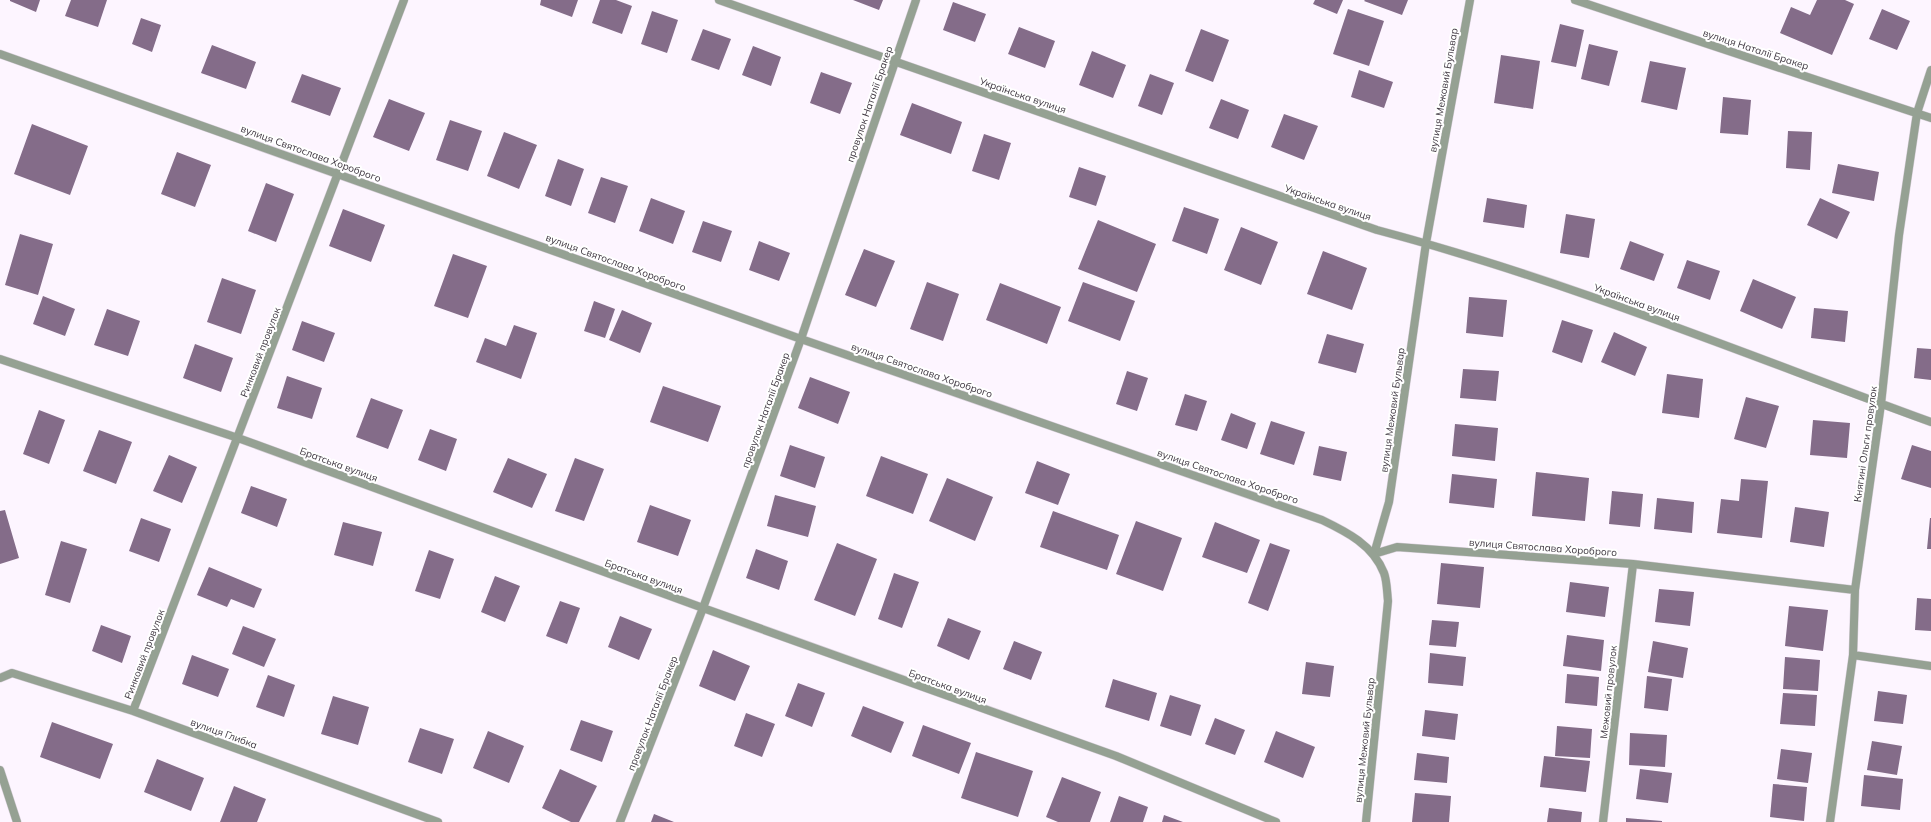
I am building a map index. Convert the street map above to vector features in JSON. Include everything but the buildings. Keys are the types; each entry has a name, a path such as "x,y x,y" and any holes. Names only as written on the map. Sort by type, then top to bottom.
{"street":[{"name":"Ринковий провулок","path":"133,710 404,0"},
{"name":"Українська вулиця","path":"719,0 1377,230 1426,243 1578,291 1931,422"},
{"name":"провулок Наталії Бракер","path":"620,822 703,608 801,339 894,61 916,0"},
{"name":"вулиця Межовий Бульвар","path":"1366,822 1388,601 1385,574 1374,554 1389,502 1426,243 1470,0"},
{"name":"вулиця Наталії Бракер","path":"1575,0 1931,118"},
{"name":"вулиця Святослава Хороброго","path":"0,54 339,173 801,339 1322,520 1352,535 1374,554 1397,547 1633,564 1855,590"},
{"name":"Княгині Ольги провулок","path":"1830,822 1853,655 1855,590 1881,404 1899,235 1917,113 1931,70"},
{"name":"Братська вулиця","path":"0,359 238,438 703,608 1116,756 1276,822"},
{"name":"Межовий провулок","path":"1603,822 1633,564"},
{"path":"1853,655 1931,666"},
{"name":"вулиця Глибка","path":"0,678 12,674 133,710 438,822"},
{"path":"0,770 17,822"}]}
